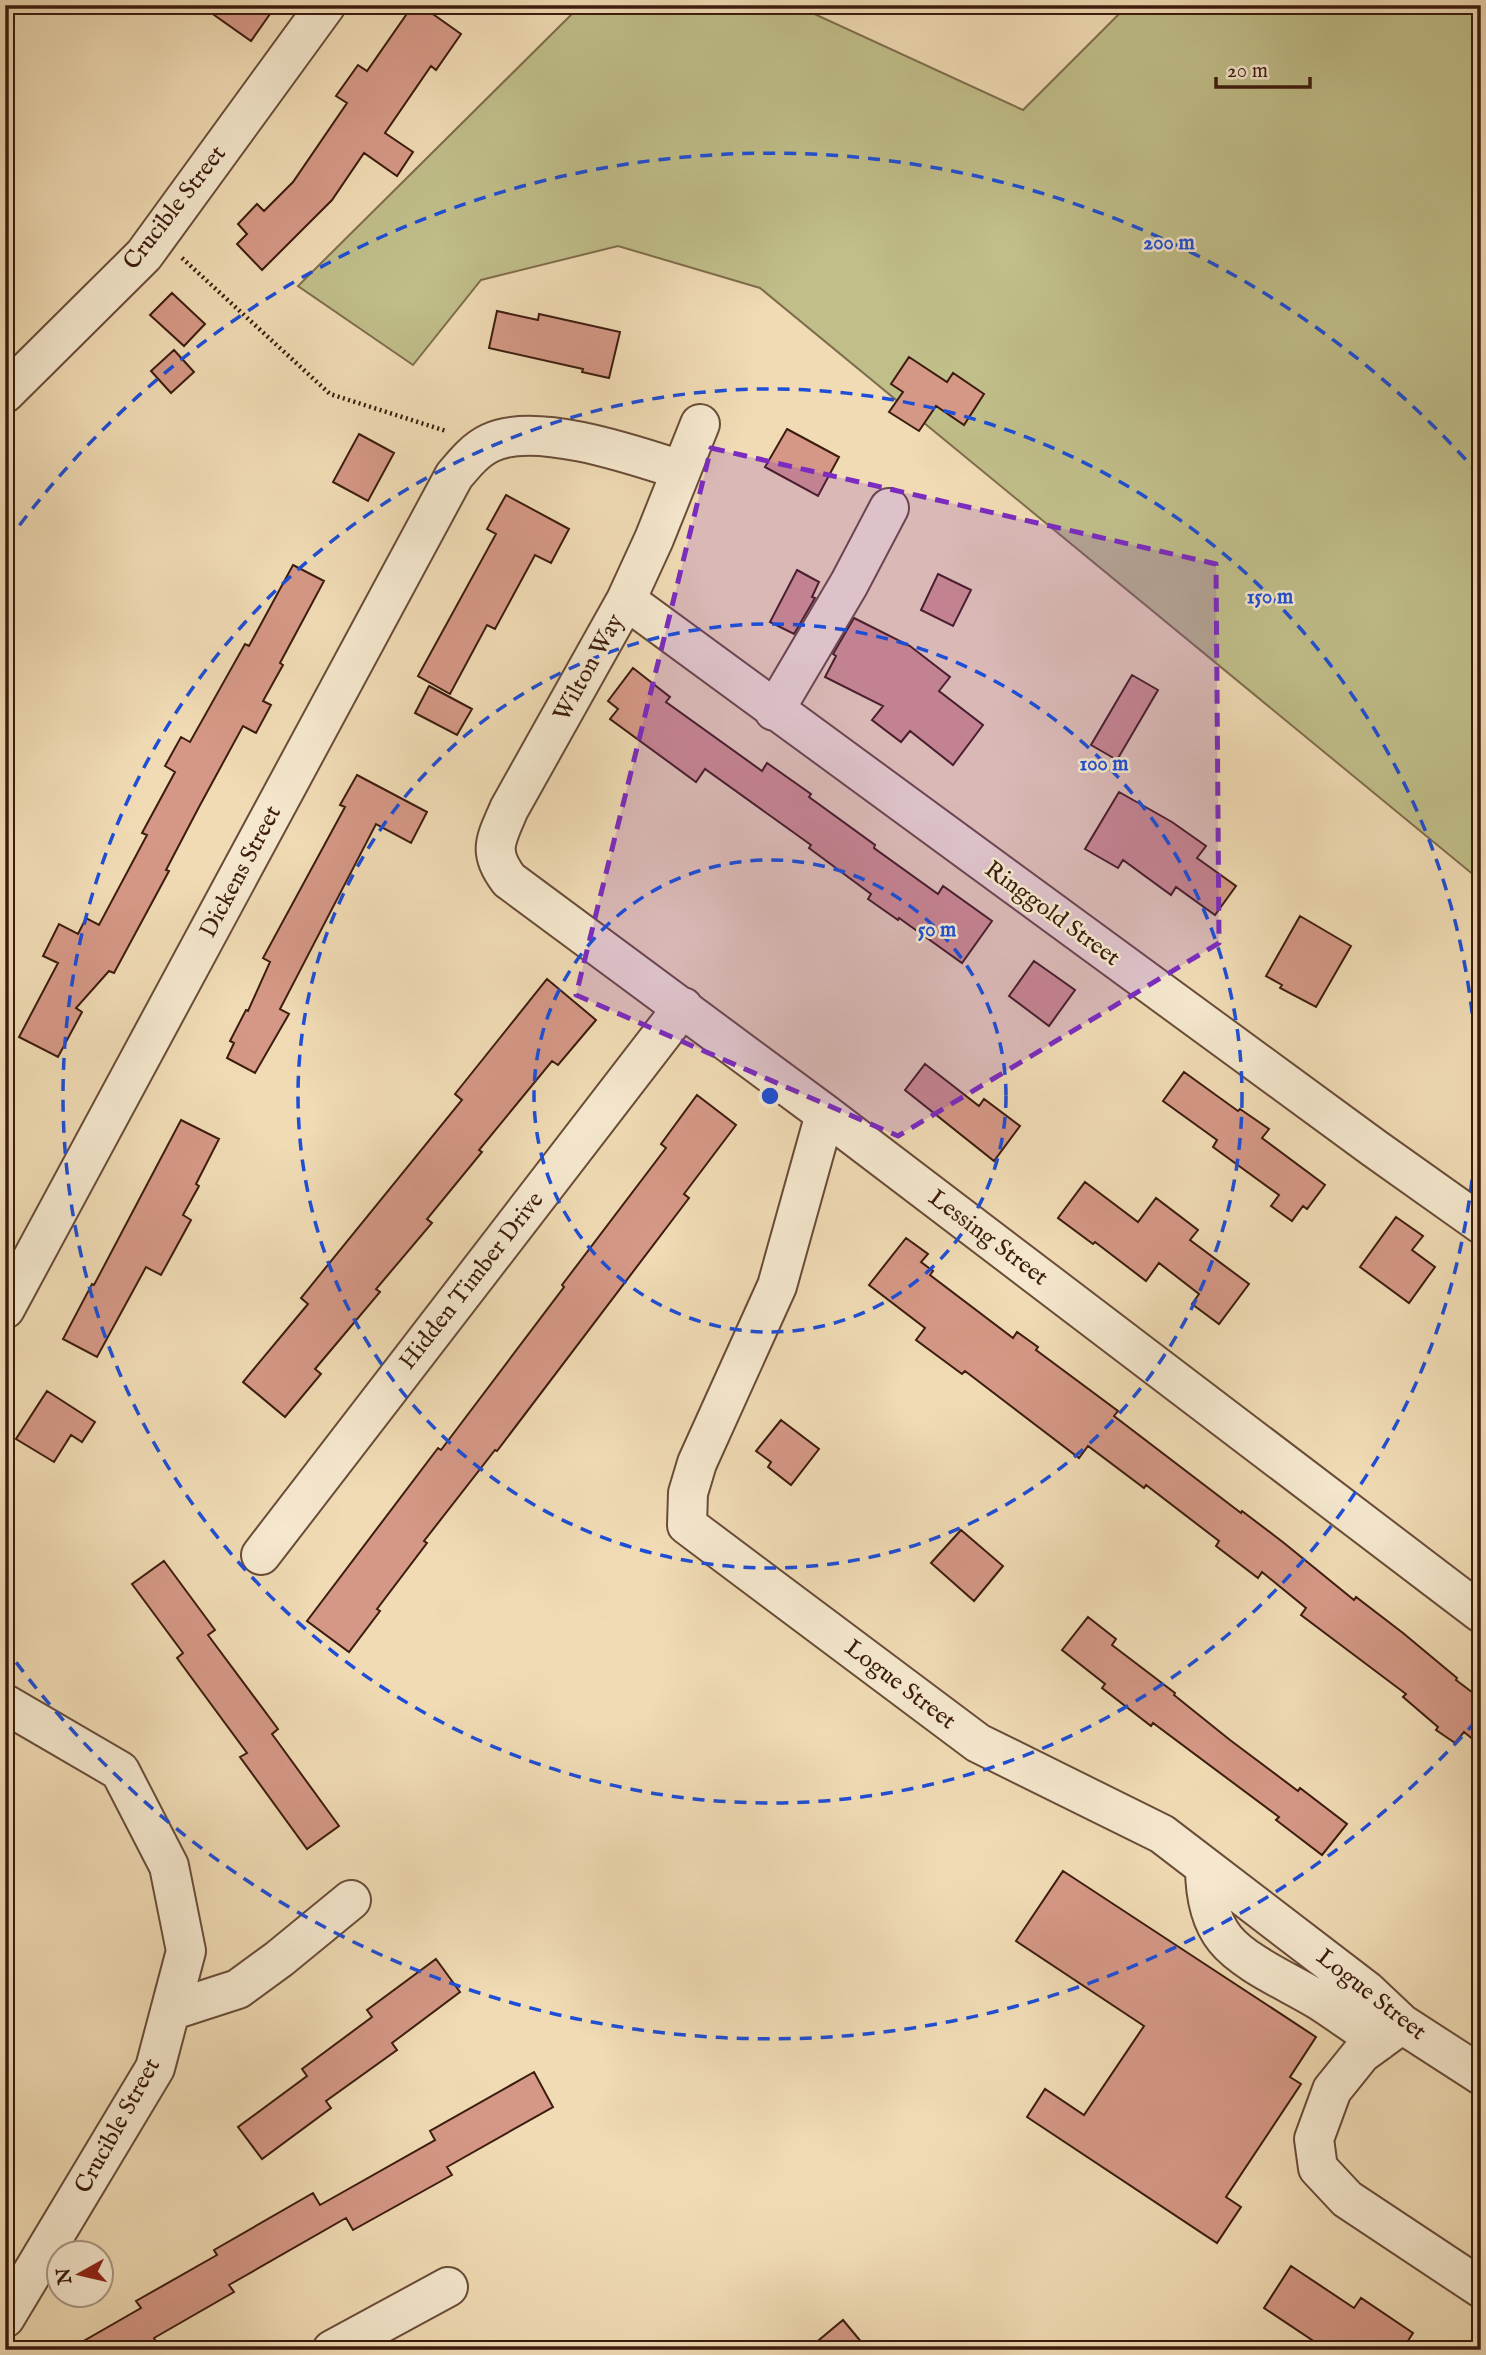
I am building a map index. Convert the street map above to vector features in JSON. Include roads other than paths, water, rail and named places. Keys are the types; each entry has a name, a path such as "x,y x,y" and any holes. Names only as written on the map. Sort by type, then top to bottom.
{"street":[{"name":"Crucible Street","path":"5,393 144,256 326,5"},
{"name":"Wilton Way","path":"496,863 496,840 509,809 626,600 654,539 700,424"},
{"name":"Dickens Street","path":"5,1309 454,476 469,458 487,444 503,438 554,438 602,446 680,470"},
{"path":"775,710 849,584 889,508"},
{"name":"Ringgold Street","path":"626,600 1481,1224"},
{"name":"Lessing Street","path":"496,863 509,880 825,1114 1481,1613"},
{"name":"Hidden Timber Drive","path":"261,1555 683,1007"},
{"name":"Logue Street","path":"825,1114 776,1286 697,1463 688,1493 687,1525 978,1743 1163,1834 1367,1991 1391,2033 1481,2075"},
{"name":"Crucible Street","path":"5,1704 120,1771 169,1866 186,1951 155,2068 5,2318"},
{"path":"170,2011 238,1989 351,1900"},
{"path":"1391,2033 1360,2054 1332,2090 1314,2138 1318,2168 1347,2199 1481,2288"},
{"path":"332,2350 448,2287"}]}
